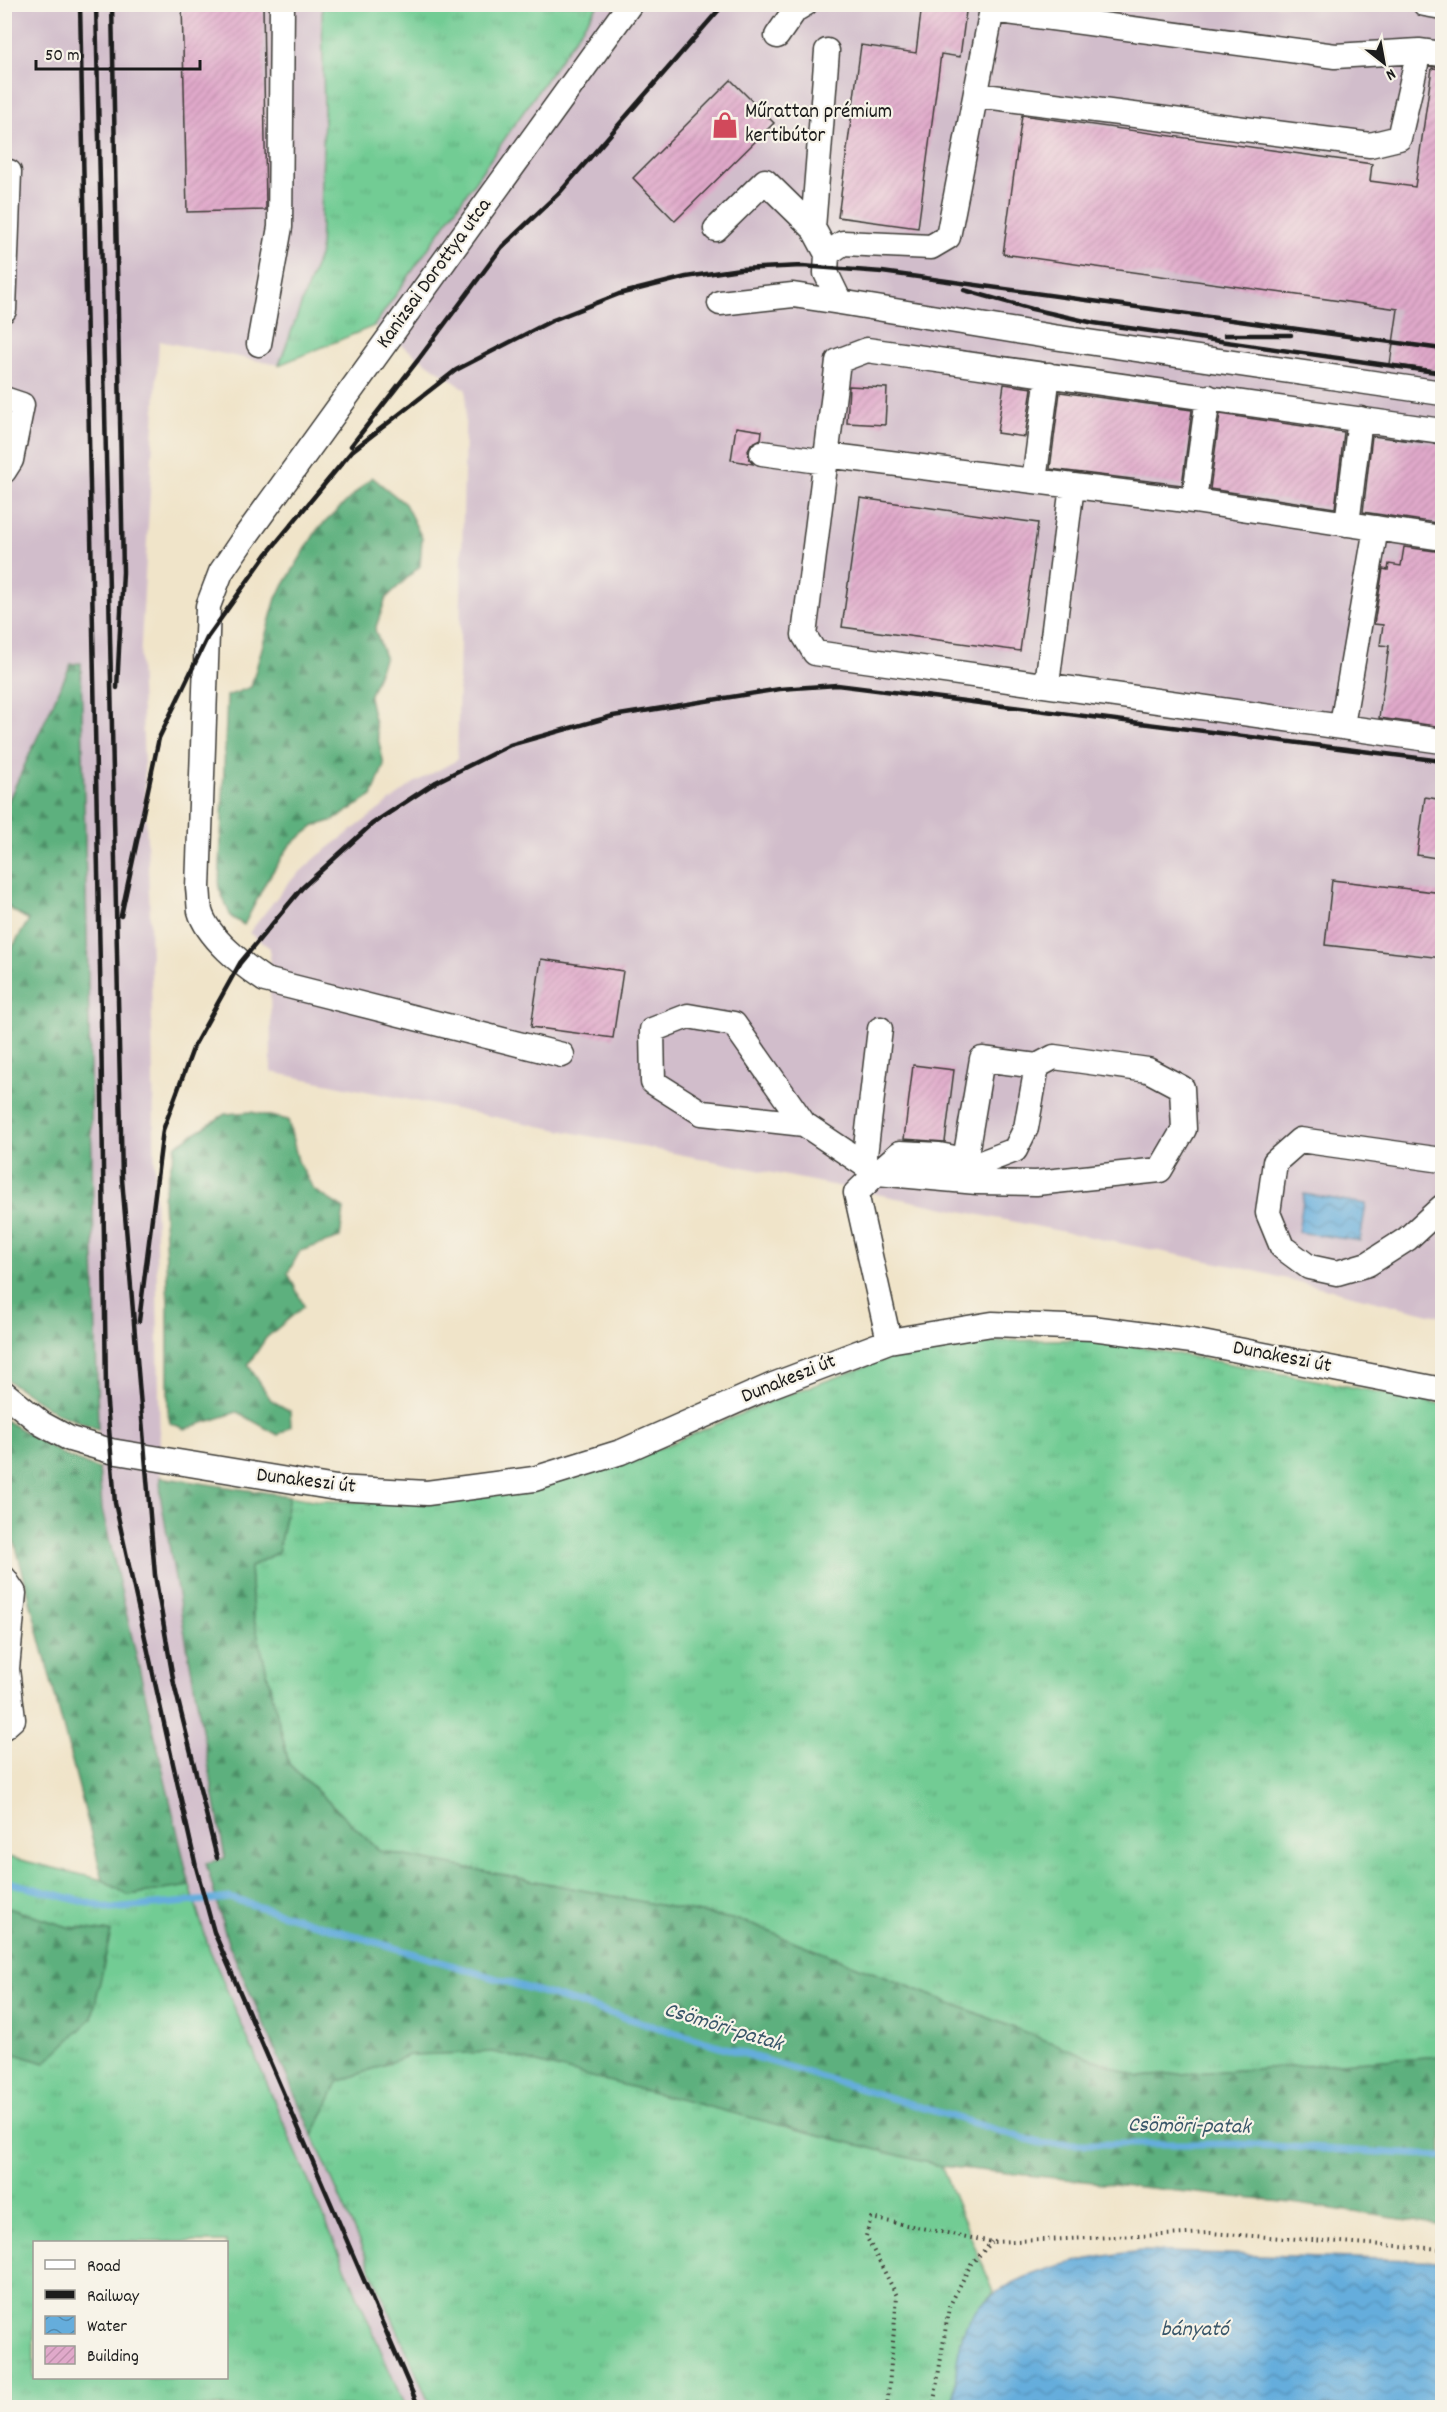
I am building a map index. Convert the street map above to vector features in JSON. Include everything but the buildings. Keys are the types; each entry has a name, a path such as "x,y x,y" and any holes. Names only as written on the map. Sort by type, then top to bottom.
{"street":[{"path":"259,344 280,227 282,4"},
{"name":"Kanizsai Dorottya utca","path":"562,1055 265,980 232,956 218,941 201,914 198,888 208,606 221,572 240,544 630,4"},
{"path":"777,36 795,10 805,4"},
{"path":"1425,4 1443,7"},
{"path":"827,254 843,243 931,247 948,237 977,95 992,7 1335,56 1419,51 1443,54"},
{"path":"813,228 827,51"},
{"path":"977,95 1370,146 1399,138 1419,51"},
{"path":"4,172 9,172 4,310"},
{"path":"716,229 765,181 813,228 827,254 826,273 840,302"},
{"path":"720,303 793,296 1065,339 1443,393"},
{"path":"1443,431 867,350 838,361 804,634 815,653 1443,741"},
{"path":"1034,481 1048,375"},
{"path":"1194,501 1208,397"},
{"path":"4,399 22,405 10,460 4,471"},
{"path":"1347,524 1360,419"},
{"path":"762,453 1034,481 1194,501 1443,538"},
{"path":"1047,684 1072,486"},
{"path":"1342,726 1376,528"},
{"path":"804,1124 702,1113 653,1082 652,1030 688,1016 734,1024 804,1124 870,1169 977,1182 1036,1183 1160,1170 1185,1129 1182,1088 1148,1070 1054,1057 1037,1066 982,1059 965,1160"},
{"path":"880,1029 870,1169 856,1193 889,1341"},
{"path":"870,1169 900,1153 939,1155 981,1163 1015,1150 1026,1128 1037,1066"},
{"path":"1443,1160 1300,1140 1275,1162 1268,1213 1281,1247 1309,1267 1337,1273 1368,1264 1407,1239 1443,1208"},
{"name":"Dunakeszi út","path":"4,1393 42,1424 70,1439 111,1451 336,1488 427,1493 534,1479 621,1452 773,1385 889,1341 992,1324 1092,1328 1192,1341 1443,1390"},
{"path":"4,1578 14,1593 6,1669 13,1719 4,1726"}],"path":[{"path":"887,2408 897,2296 866,2236 871,2218 992,2242 1210,2233 1443,2249"},
{"path":"933,2408 949,2307 970,2264 992,2242"}],"shaded area":[{"path":"5,5 322,5 324,114 320,253 279,365 159,341 140,660 150,918 161,1500 226,1858 206,1863 227,1940 431,2407 405,2407 209,1948 186,1871 102,1509 98,1429 81,663 71,664 5,808"},
{"path":"598,5 1442,5 1442,1317 1238,1267 271,1072 270,948 249,933 289,882 318,856 414,783 457,760 466,390 374,326"}],"green space":[{"path":"322,5 598,5 374,326 279,365 320,253 324,114"},
{"path":"372,477 405,504 422,538 420,566 386,598 375,630 385,657 369,697 384,765 372,796 334,820 315,826 290,845 266,882 244,925 231,917 219,888 227,696 251,687 276,598 317,530"},
{"path":"81,663 98,1429 58,1414 4,1378 5,959 29,920 5,906 5,808 71,664"},
{"path":"251,1112 288,1120 298,1161 314,1190 344,1209 340,1238 300,1251 288,1273 304,1306 266,1338 248,1365 271,1400 290,1411 291,1426 278,1435 237,1412 185,1429 170,1423 168,1413 168,1304 163,1197 176,1145 225,1114"},
{"path":"1098,1339 1442,1404 1442,2056 1139,2077 742,1921 380,1851 289,1764 253,1615 250,1567 278,1552 289,1496 319,1501 429,1503 629,1461 776,1399 892,1357 999,1341"},
{"path":"5,1420 66,1456 99,1469 102,1509 190,1886 128,1895 103,1880 15,1543 5,1539"},
{"path":"160,1477 289,1496 278,1552 250,1567 253,1615 289,1764 380,1851 742,1921 1139,2077 1442,2056 1442,2225 1292,2203 941,2166 494,2052 409,2055 338,2082 313,2136 227,1940 206,1863 225,1858 161,1500"},
{"path":"4,1856 103,1880 128,1895 190,1886 209,1948 405,2407 5,2407 5,2051 45,2063 111,1932 68,1927 5,1907"},
{"path":"5,1907 68,1927 111,1932 92,2018 45,2063 5,2051"},
{"path":"494,2052 941,2166 994,2292 973,2318 961,2345 954,2407 431,2407 313,2136 338,2082 409,2055"}],"water":[{"path":"1304,1194 1366,1204 1360,1241 1298,1232"},
{"name":"bányató","path":"1141,2251 1442,2261 1442,2407 954,2407 962,2336 979,2308 996,2292 1043,2270 1069,2263"}],"waterway":[{"name":"Csömöri-patak","path":"4,1881 111,1909 230,1898 1043,2144 1239,2144 1442,2156"}],"railway":[{"path":"80,4 101,1015 106,1391 115,1503 196,1867 214,1932 419,2408"},
{"path":"96,4 122,1179 155,1575 174,1684 217,1858"},
{"path":"112,4 123,572 117,688"},
{"path":"351,446 502,247 561,191 724,4"},
{"path":"121,916 159,738 207,638 266,555 352,451 456,370 553,320 619,294 686,277 740,269 802,266 882,272 1442,349"},
{"path":"964,290 1094,323 1442,373"},
{"path":"1225,335 1291,335"},
{"path":"139,1321 163,1130 194,1046 240,963 302,888 372,824 436,782 510,745 613,716 780,689 837,685 1442,761"}],"place":[{"name":"Műrattan prémium kertibútor","path":"725,125"}]}
